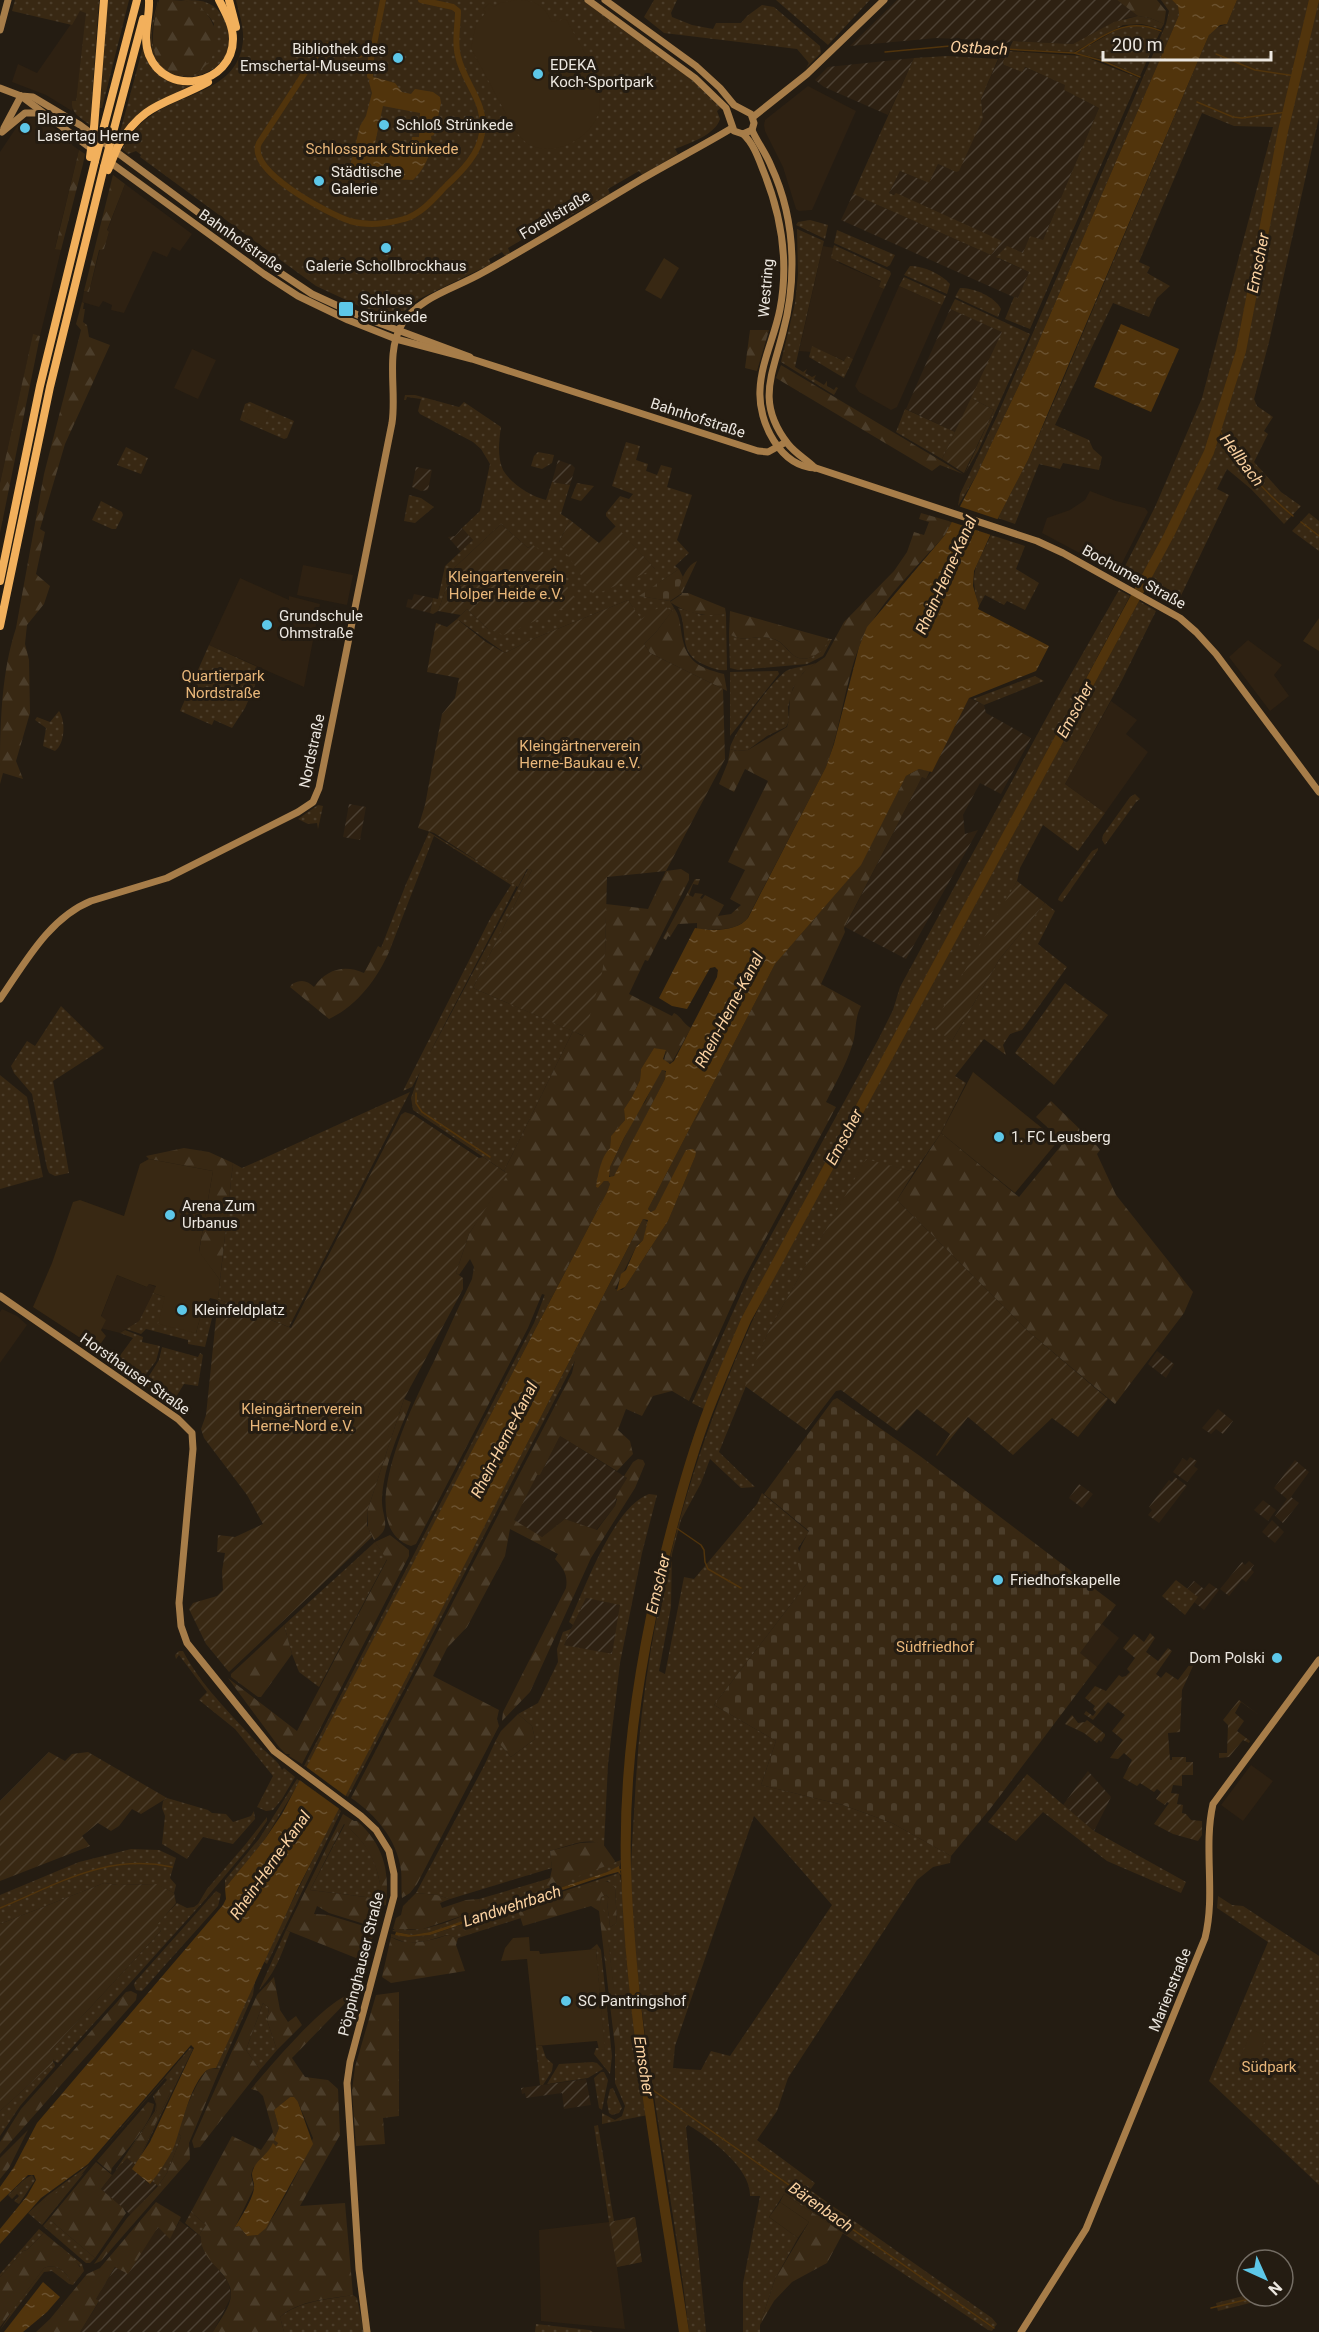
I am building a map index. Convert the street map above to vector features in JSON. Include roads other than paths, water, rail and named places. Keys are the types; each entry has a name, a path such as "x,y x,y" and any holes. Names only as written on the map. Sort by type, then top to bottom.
{"highway":[{"path":"98,131 104,0"},
{"path":"0,580 40,386 98,131 137,0"},
{"path":"148,0 146,40 150,57 163,74 184,82 211,76 228,58 233,33 229,4"},
{"path":"0,626 50,387 86,237 114,143 148,0"},
{"path":"212,0 229,4"},
{"path":"219,0 229,4"},
{"path":"114,143 144,112 159,103 202,85 226,68 233,56 237,40 236,27 229,4"}],"street":[{"path":"0,30 8,0"},
{"path":"588,0 695,78 726,108 732,129 743,134 752,130 754,123 749,112 734,105 720,88 696,66 605,0"},
{"path":"753,117 807,74 884,0"},
{"name":"Bahnhofstraße","path":"0,88 21,96 47,114 138,183 290,291 348,320 758,451 768,452 786,442"},
{"path":"1,134 21,96"},
{"name":"Bahnhofstraße","path":"21,96 33,97 67,117 312,294 397,335"},
{"path":"731,119 735,113 742,110"},
{"path":"1,134 25,113 34,111 47,114"},
{"path":"58,123 67,117"},
{"name":"Forellstraße","path":"397,335 416,308 428,300 482,273 732,129"},
{"name":"Westring","path":"752,130 776,177 789,227 792,263 789,302 768,391 770,409 786,442"},
{"name":"Westring","path":"743,134 750,142 769,183 782,240 782,294 760,390 764,419 778,446"},
{"path":"138,183 151,177"},
{"name":"Nordstraße","path":"0,999 48,932 78,907 175,875 298,812 315,798 322,777 392,423 393,360 397,335"},
{"path":"786,442 816,468"},
{"path":"778,446 798,463 816,468"},
{"name":"Bochumer Straße","path":"816,468 1064,553 1185,622 1202,637 1319,792"},
{"name":"Horsthauser Straße","path":"0,1296 178,1419 192,1432 193,1449 179,1615"},
{"name":"Pöppinghauser Straße","path":"179,1615 187,1643 194,1654 274,1751 370,1824 383,1839 392,1864 394,1886 392,1906 350,2062 347,2083 359,2269 367,2332"},
{"name":"Marienstraße","path":"1022,2332 1086,2229 1206,1938 1210,1906 1209,1832 1213,1804 1319,1660"}],"water":[{"name":"Rhein-Herne-Kanal","path":"1172,0 1237,0 1227,24 1220,25 1209,35 1028,460 974,571 973,586 978,609 1049,646 1036,671 969,698 932,772 919,769 906,776 861,865 775,964 648,1209 651,1212 655,1210 686,1150 693,1149 696,1152 695,1157 668,1221 625,1287 617,1291 621,1274 626,1270 636,1247 643,1240 648,1220 643,1219 298,1888 216,2068 209,2069 199,2080 175,2144 164,2165 150,2184 132,2169 150,2142 194,2048 191,2045 88,2164 41,2198 0,2244 0,2229 27,2196 36,2180 34,2175 28,2175 0,2202 0,2187 14,2167 37,2123 223,1905 226,1899 225,1888 282,1814 607,1192 610,1184 608,1181 596,1187 600,1166 610,1148 611,1136 625,1120 624,1109 640,1080 641,1069 654,1048 666,1050 663,1059 670,1064 674,1061 717,977 718,970 715,967 710,968 687,1009 672,1006 659,998 695,928 716,930 731,928 748,918 826,767 859,647 867,627 945,535 976,476 1028,366 1179,15 1178,6","holes":["662,1070 666,1071 665,1079 614,1176 609,1177 610,1167 624,1138"]},
{"path":"370,76 395,83 402,92 411,94 415,89 433,92 440,97 441,103 434,135 431,136 430,153 413,180 367,178 351,173 349,170 360,126 366,116 372,93","holes":["383,106 420,113 419,137 412,137 411,145 375,143"]},
{"path":"1121,324 1179,349 1151,412 1094,387"},
{"path":"619,1866 621,1875 618,1872 607,1875 430,1935 408,1937 395,1935 396,1932 412,1935 430,1932"},
{"path":"290,2097 294,2097 298,2102 313,2144 266,2228 258,2235 247,2236 239,2226 235,2227 253,2192 252,2172 273,2143 276,2146 278,2143 274,2140 279,2128 274,2110"},
{"path":"43,2282 60,2297 47,2312 23,2332 4,2332"}],"waterway":[{"path":"370,76 370,64 383,0"},
{"path":"360,55 330,45 321,48 259,143 258,154 265,166 277,178 309,201 350,221 377,224 411,217 433,200 469,162 482,133 483,122 478,102 461,66 457,50 458,11 453,7 421,0"},
{"name":"Emscher","path":"684,2332 640,2043 626,1869 627,1790 635,1711 656,1593 679,1501 708,1411 746,1320 1169,535 1209,452 1241,351 1283,131 1314,0"},
{"name":"Ostbach","path":"1075,53 1105,35 1126,27 1148,27 1161,31"},
{"name":"Ostbach","path":"885,52 950,46 1074,53 1103,61 1140,77"},
{"name":"Ostbach","path":"1216,54 1255,70 1296,76"},
{"name":"Ostbach","path":"1197,102 1233,117 1242,118 1287,112"},
{"name":"Hellbach","path":"1218,428 1251,475 1293,516"},
{"name":"Hellbach","path":"1301,522 1319,536"},
{"path":"416,1093 416,1103 422,1112 490,1157"},
{"path":"672,1525 701,1545 708,1569 741,1588"},
{"name":"Landwehrbach","path":"0,1908 83,1873 104,1867 126,1864 172,1867"},
{"name":"Landwehrbach","path":"620,1870 626,1868"},
{"name":"Bärenbach","path":"647,2086 994,2328"},
{"name":"Bärenbach","path":"1211,2308 1235,2302"}],"place":[{"name":"Bibliothek des Emschertal-Museums","path":"398,58"},
{"name":"EDEKA Koch-Sportpark","path":"538,74"},
{"name":"Schloß Strünkede","path":"384,125"},
{"name":"Blaze Lasertag Herne","path":"25,128"},
{"name":"Städtische Galerie","path":"319,181"},
{"name":"Galerie Schollbrockhaus","path":"386,248"},
{"name":"Schloss Strünkede","path":"346,309"},
{"name":"Grundschule Ohmstraße","path":"267,625"},
{"name":"1. FC Leusberg","path":"999,1137"},
{"name":"Arena Zum Urbanus","path":"170,1215"},
{"name":"Kleinfeldplatz","path":"182,1310"},
{"name":"Friedhofskapelle","path":"998,1580"},
{"name":"Dom Polski","path":"1277,1658"},
{"name":"SC Pantringshof","path":"566,2001"}],"park label":[{"name":"Schlosspark Strünkede","path":"382,149"},
{"name":"Kleingartenverein Holper Heide e.V.","path":"506,586"},
{"name":"Quartierpark Nordstraße","path":"223,684"},
{"name":"Kleingärtnerverein Herne-Baukau e.V.","path":"580,754"},
{"name":"Kleingärtnerverein Herne-Nord e.V.","path":"302,1418"},
{"name":"Südfriedhof","path":"935,1647"},
{"name":"Südpark","path":"1269,2067"}]}
